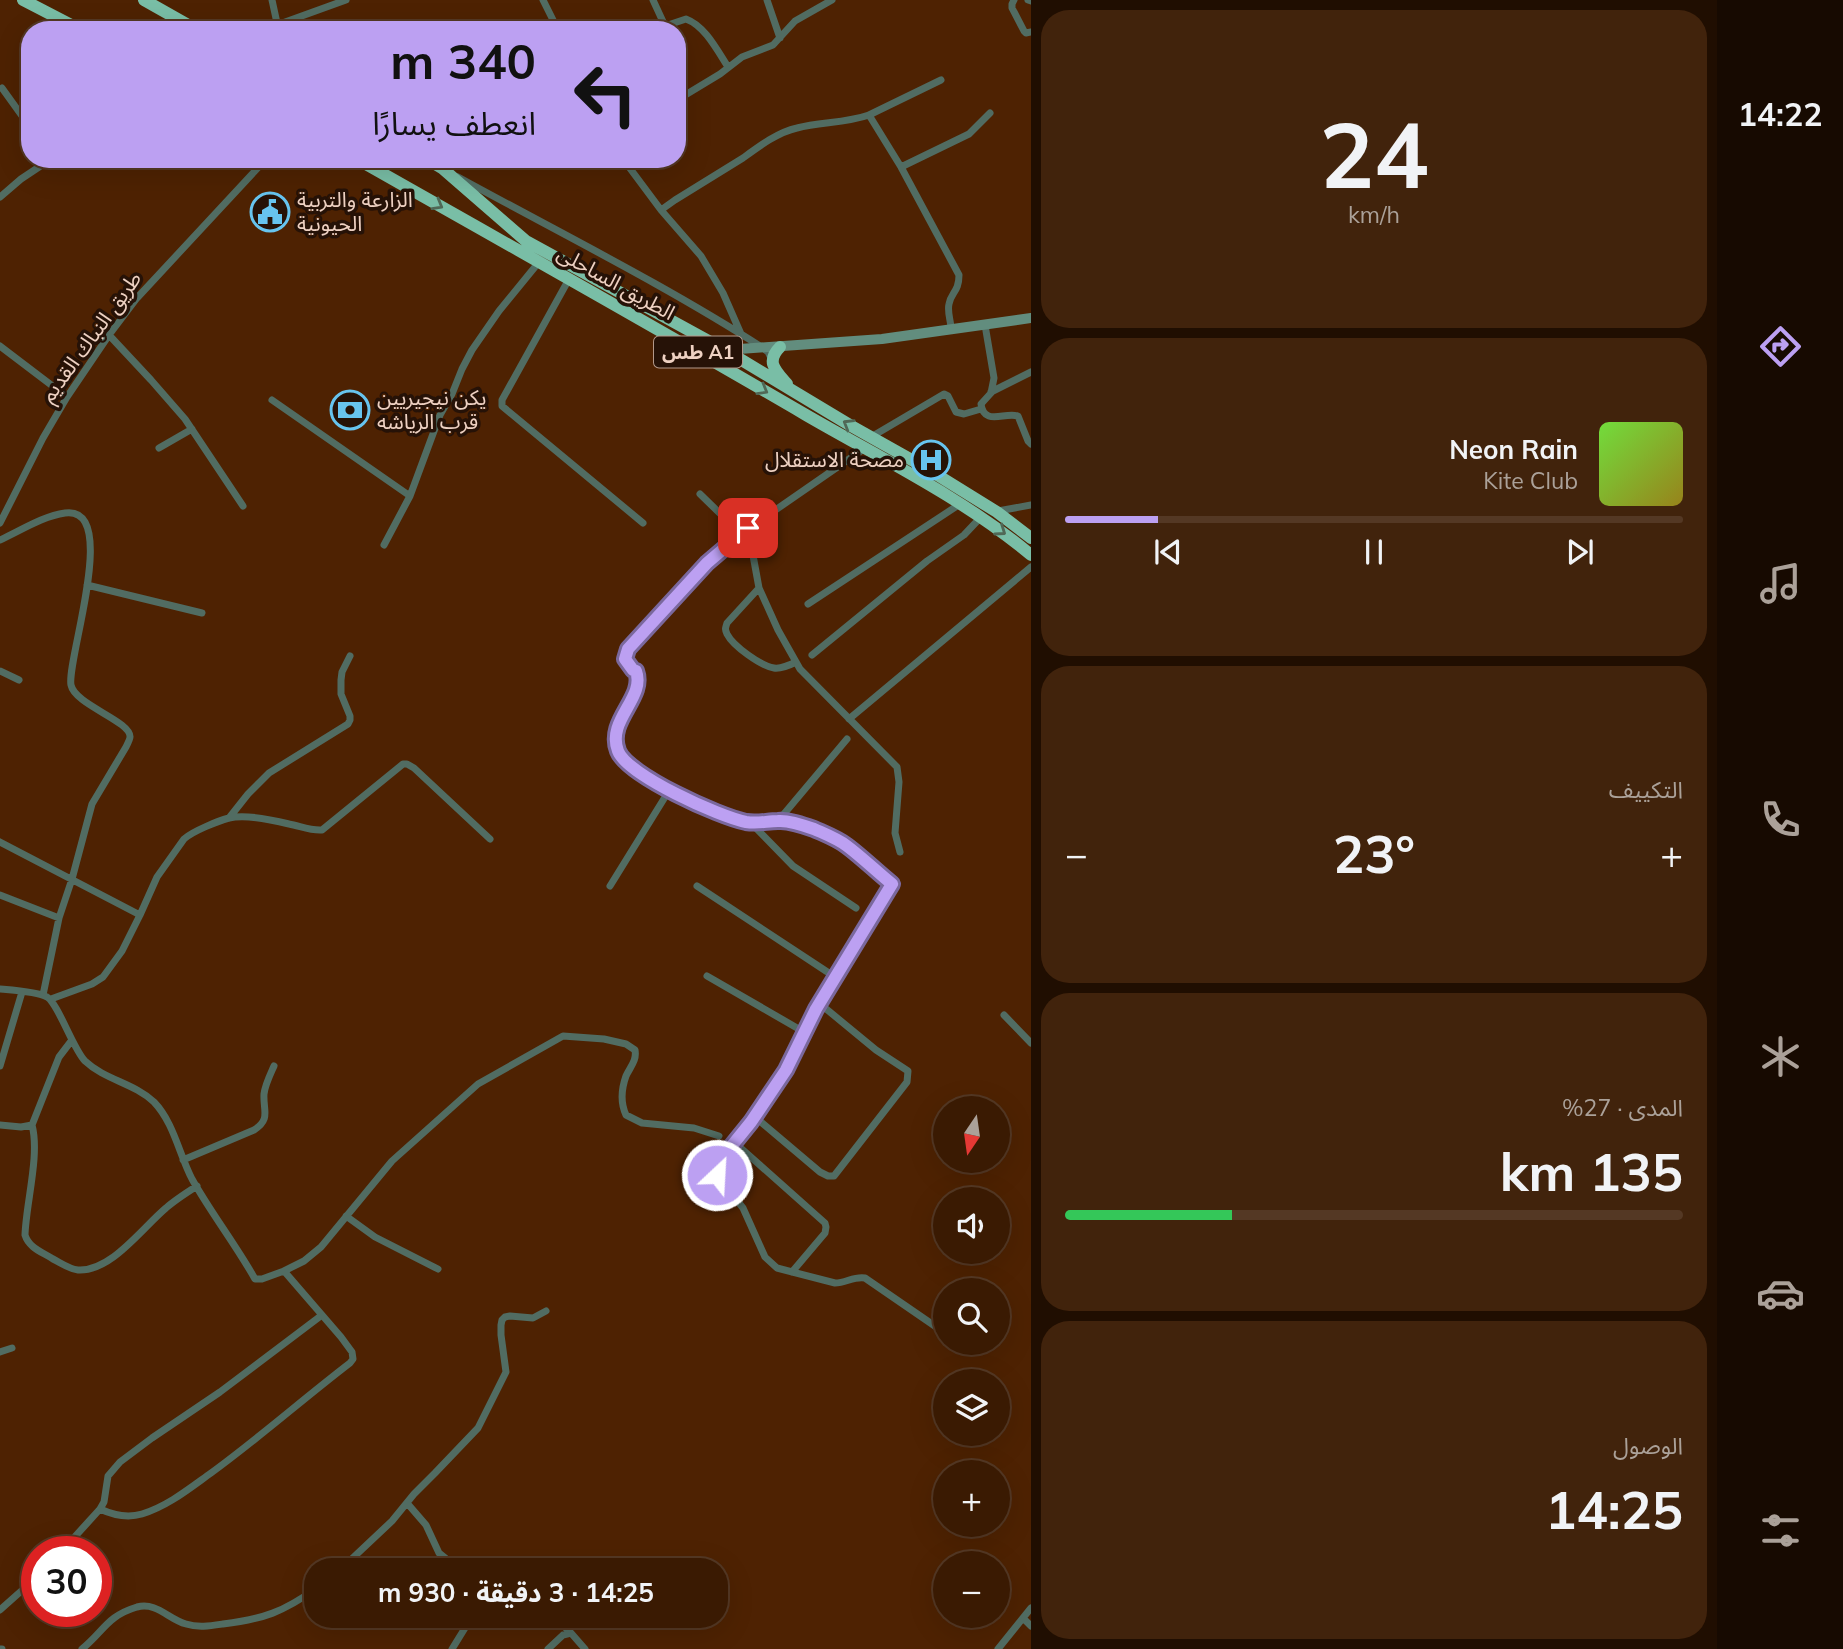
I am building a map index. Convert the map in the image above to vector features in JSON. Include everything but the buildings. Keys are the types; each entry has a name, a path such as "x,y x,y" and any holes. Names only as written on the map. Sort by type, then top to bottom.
{"highway":[{"path":"23,0 64,21"},
{"path":"147,1 181,21"},
{"name":"الطريق الساحلى","path":"373,168 538,262 998,512 1031,538"},
{"name":"الطريق الساحلى","path":"442,168 526,241 725,350 791,390 981,517 1031,555"},
{"path":"780,346 772,360 791,390"}],"street":[{"path":"272,0 277,21"},
{"path":"283,21 346,0"},
{"path":"543,0 554,21"},
{"path":"653,0 663,21"},
{"path":"767,0 780,38"},
{"path":"686,94 742,57 773,45 795,21 832,0"},
{"path":"1014,0 1012,8 1024,31 1031,32"},
{"path":"680,21 693,21 702,28 728,67"},
{"path":"661,211 753,151 795,128 869,116 941,80"},
{"path":"2,88 21,114"},
{"path":"901,167 969,134 990,113"},
{"path":"869,116 901,167 959,275 959,285 948,307 951,329"},
{"path":"0,197 38,168"},
{"name":"طريق النباك القديم","path":"0,523 43,438 109,335 137,298 258,168"},
{"path":"442,168 646,277 763,348 772,360"},
{"path":"630,168 661,211 701,256 723,293 741,334"},
{"path":"384,545 410,496 440,415 472,350 538,262"},
{"path":"569,279 502,400 502,406 643,523"},
{"path":"725,350 882,339 1031,318"},
{"path":"985,324 994,378 991,393"},
{"path":"109,335 152,380 192,429 243,506"},
{"path":"0,346 67,397"},
{"path":"1031,372 991,393 981,404 981,409 990,417 1013,414 1018,416 1031,443"},
{"path":"933,1325 864,1278 857,1276 843,1283 835,1283 777,1268 765,1257 743,1208 717,1175 716,1169 786,1070 819,1003 892,884 847,845 832,837 804,826 779,821 751,823 696,805 630,766 618,754 615,740 617,728 639,683 636,671 625,659 628,649 707,563 748,528 868,443 944,394 960,414 981,409"},
{"path":"272,400 410,496"},
{"path":"159,448 192,429"},
{"path":"699,494 741,534"},
{"path":"0,499 9,503"},
{"path":"808,604 960,504"},
{"path":"998,512 1031,505"},
{"path":"0,540 65,513 81,517 86,524 91,551 71,686 78,697 128,731 130,738 92,804 59,918 47,997 87,1063 131,1087 160,1110 197,1186 255,1279 284,1271 304,1261 321,1247 392,1161 478,1084 563,1037 604,1039 626,1044 635,1050 636,1058 625,1078 620,1102 626,1115 642,1123 694,1128 719,1136"},
{"path":"812,655 927,561 964,535 981,517"},
{"path":"748,528 759,589 800,669 897,767 899,782 895,833 900,852"},
{"path":"849,719 1031,567"},
{"path":"87,585 202,613"},
{"path":"759,589 727,623 725,630 741,650 774,668 796,662"},
{"path":"229,818 253,788 269,774 348,724 350,716 341,694 341,680 350,656"},
{"path":"0,671 19,680"},
{"path":"779,821 847,738"},
{"path":"0,989 47,997 92,984 103,977 122,951 157,877 184,839 197,831 229,818 259,818 314,831 321,830 403,764 414,768 491,839"},
{"path":"610,886 670,789"},
{"path":"751,823 793,866 856,908"},
{"path":"0,842 140,915"},
{"path":"697,886 835,977"},
{"path":"0,895 59,918"},
{"path":"706,976 804,1032"},
{"path":"0,1066 22,992"},
{"path":"755,1117 820,1172 834,1176 907,1082 908,1070 876,1050 819,1003"},
{"path":"1004,1015 1031,1043"},
{"path":"72,1040 59,1057 32,1125 34,1133 25,1235 27,1241 72,1269 87,1270 103,1264 129,1244 165,1209 197,1186"},
{"path":"183,1160 254,1130 262,1124 265,1120 264,1093 274,1066"},
{"path":"0,1125 32,1125"},
{"path":"734,1142 827,1227 825,1233 792,1272"},
{"path":"346,1216 374,1237 438,1269"},
{"path":"100,1509 110,1514 126,1516 141,1514 179,1496 229,1460 350,1363 353,1359 352,1352 284,1271"},
{"path":"352,1558 391,1521 414,1493 478,1427 506,1372 501,1335 502,1320 510,1316 533,1318 546,1311"},
{"path":"76,1536 100,1509 104,1502 108,1476 120,1462 220,1392 322,1315"},
{"path":"0,1352 12,1348"},
{"path":"407,1503 426,1525 439,1553 445,1558"},
{"path":"0,1610 21,1591"},
{"path":"82,1649 110,1620 135,1608 151,1606 183,1623 198,1627 261,1618 288,1607 304,1597"},
{"path":"998,1649 1031,1608"},
{"path":"1023,1618 1031,1626"},
{"path":"452,1649 465,1628"},
{"path":"565,1628 585,1649"},
{"path":"548,1649 563,1635 570,1633"}],"place":[{"name":"الزارعة والتربية الحيونية","path":"270,212"},
{"name":"يكن نيجيريين قرب الرياشه","path":"350,410"},
{"name":"مصحة الاستقلال","path":"931,460"}],"route":[{"path":"717,1175 717,1164 751,1122 786,1070 816,1009 892,884 847,845 832,837 779,821 762,824 744,822 696,805 644,776 618,754 615,740 617,728 639,683 636,671 625,659 628,649 707,563 748,528"}]}
